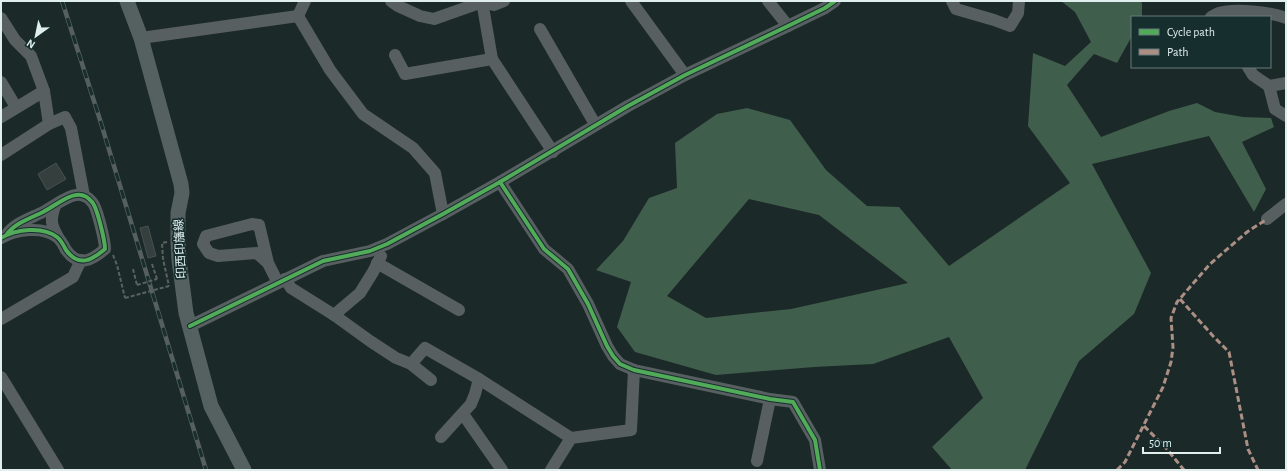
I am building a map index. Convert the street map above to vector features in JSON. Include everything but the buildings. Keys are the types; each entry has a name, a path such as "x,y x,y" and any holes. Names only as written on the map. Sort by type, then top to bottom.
{"main road":[{"name":"印西印旛線","path":"127,1 141,38 181,184 182,193 178,213 178,241 183,292 190,326 212,406 244,470"}],"street":[{"path":"298,16 305,1"},
{"path":"391,1 398,6 420,16 434,19 482,1 494,5 504,1"},
{"path":"482,1 492,59 552,152"},
{"path":"631,1 685,75"},
{"path":"768,1 788,26"},
{"path":"190,326 323,261 370,251 387,244 500,182 552,152 595,124 685,75 825,8 836,1"},
{"path":"952,1 956,9 1010,26 1018,13 1019,1"},
{"path":"1212,16 1220,12 1241,10 1260,12 1286,18"},
{"path":"141,38 298,16"},
{"path":"298,16 330,70 363,114 413,148 435,173 443,214"},
{"path":"1,18 15,40 31,56 44,91 49,124"},
{"path":"540,29 595,124"},
{"path":"395,55 405,74 492,59"},
{"path":"1249,68 1253,75 1269,86 1275,109 1286,116"},
{"path":"1,82 16,107"},
{"path":"1269,86 1286,83"},
{"path":"1,117 44,91"},
{"path":"1,155 49,124 66,117 71,128 84,196"},
{"path":"500,182 544,249 568,269 588,304 607,346 620,364 634,370 793,402 815,440 820,470"},
{"path":"4,236 12,227 55,206 66,198 76,195 84,196 93,202 105,242 105,249 94,258 86,262 76,259 68,252 58,237 52,224 51,216 55,206"},
{"path":"1267,219 1286,204"},
{"path":"268,263 259,225 252,224 206,236 203,244 209,253 218,256 257,253 268,263 282,281 291,288 334,315 370,342 389,354 411,364 432,380"},
{"path":"4,236 32,230 46,232 58,237"},
{"path":"334,315 360,293 387,244"},
{"path":"1,319 73,277 81,260"},
{"path":"377,263 459,310"},
{"path":"411,364 424,348 479,379 571,438 631,430 634,370"},
{"path":"1,377 58,470"},
{"path":"441,438 471,404 479,379"},
{"path":"757,461 770,398"},
{"path":"463,414 502,470"},
{"path":"551,470 571,438"}],"path":[{"path":"117,265 125,298 169,286 163,259 162,242 168,242"},
{"path":"133,269 137,285 157,279 152,264"}],"green space":[{"path":"1061,1 1141,1 1142,16 1131,16 1131,38 1117,63 1094,54 1067,85 1101,137 1169,111 1197,103 1215,112 1243,117 1271,118 1274,127 1242,142 1266,189 1254,212 1209,136 1092,164 1151,273 1134,314 1079,361 1025,470 952,470 932,447 983,398 949,337 873,364 716,375 635,352 617,327 631,282 596,270 623,241 649,198 677,188 675,143 717,114 747,108 790,120 826,170 867,206 899,207 949,266 1070,183 1028,126 1033,53 1065,66 1091,42 1075,12","holes":["749,199 819,215 908,283 791,309 706,318 667,296"]}],"railway":[{"path":"62,1 101,123 206,470"}],"marked path":[{"path":"1117,470 1125,462 1163,387 1171,362 1173,347 1171,318 1177,302 1210,264 1247,232 1267,219"},
{"path":"1180,299 1229,352 1248,449 1258,470"},
{"path":"1144,426 1166,448 1184,470"}],"cycle path":[{"path":"190,326 323,261 370,251 387,244 500,182 628,106 685,75 825,8 835,1"},
{"path":"500,182 544,249 568,269 588,304 607,346 620,364 634,370 770,399 793,402 815,440 820,470"},
{"path":"1,238 14,232 29,230 44,231 57,237 71,256 81,260 90,259 105,249 104,239 94,205 85,196 80,195 72,196 28,219 14,227 7,234"}]}
